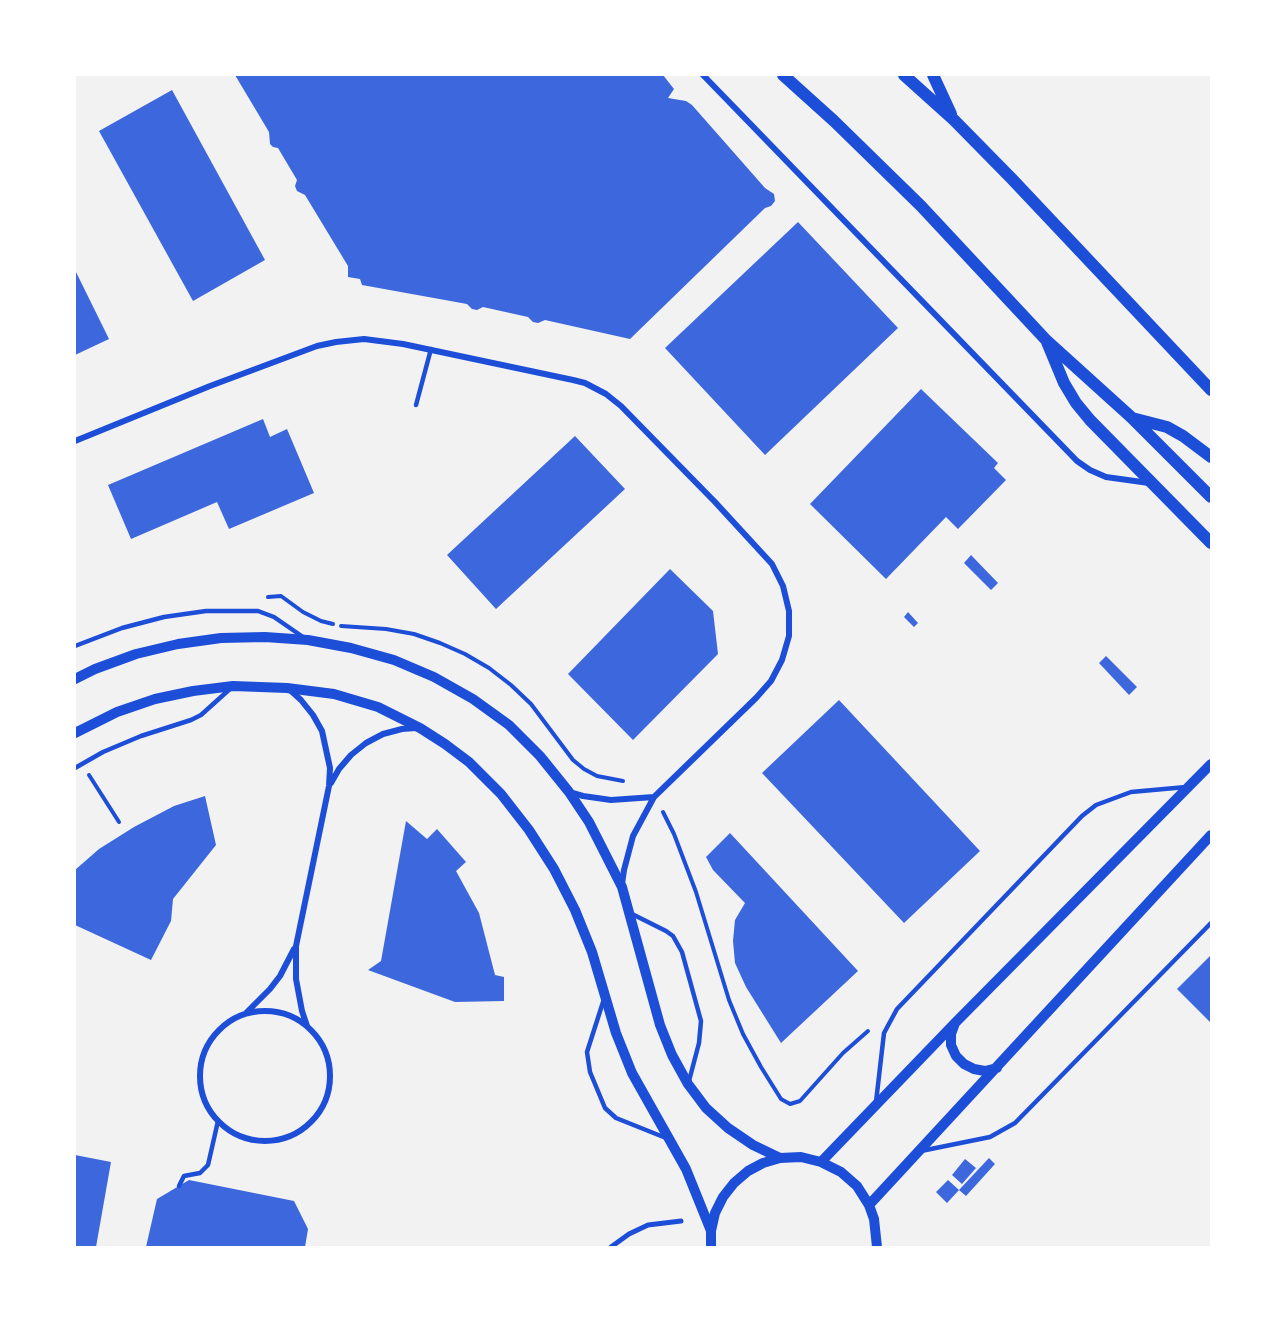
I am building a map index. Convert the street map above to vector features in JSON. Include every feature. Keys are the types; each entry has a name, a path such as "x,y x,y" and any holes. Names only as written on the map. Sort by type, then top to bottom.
{"main road":[{"path":"783,75 921,206 1047,341 1131,417 1211,498"},
{"path":"904,75 954,120 1012,179 1211,390"},
{"path":"933,75 954,120"},
{"path":"1047,341 1054,362 1076,403 1211,543"},
{"path":"1131,417 1167,427 1211,457"}],"street":[{"path":"703,75 1077,461 1106,477 1152,483"},
{"path":"75,441 317,346 364,339 384,340 431,349 573,380 585,383 606,394 639,424 759,548 772,564 783,586 789,611 789,636 782,660 771,681 654,797 633,836 622,887"},
{"path":"75,679 136,654 178,644 221,638 265,637 308,640 351,648 394,660 434,677 473,699 516,733 540,756 569,792 589,822 622,887 660,1025 672,1055 688,1084 706,1108 728,1128 753,1145 780,1158"},
{"path":"75,733 117,712 155,699 233,686 287,688 334,694 378,707 420,728 469,762 501,794 530,830 554,869 575,910 592,952 604,997 632,1073 686,1169 711,1231"},
{"path":"287,688 301,700 322,731 330,768 329,786 296,946 296,979 307,1026"},
{"path":"329,786 351,755 366,743 383,734 402,729 420,728"},
{"path":"821,1162 1211,764"},
{"path":"569,792 590,798 611,800 654,797"},
{"path":"869,1205 1211,835"},
{"path":"246,1013 280,976 296,946"},
{"path":"262,1010 294,1017 307,1026 324,1048 329,1063 330,1078 322,1107 313,1119 292,1135 271,1141 240,1136 226,1129 207,1105 200,1076 201,1060 215,1033 227,1023 246,1013 262,1010"},
{"path":"955,1023 951,1034 951,1045 956,1056 964,1064 974,1069 985,1071 996,1068"},
{"path":"711,1247 711,1231 715,1213 723,1197 734,1183 748,1171 763,1163 780,1158 801,1157 821,1162 841,1172 857,1186 869,1205 877,1233 877,1247"},
{"path":"611,1247 629,1234 648,1226 681,1221"}],"lane":[{"path":"416,405 431,349"},
{"path":"75,646 122,628 164,617 206,611 258,611 274,617 308,640"},
{"path":"75,768 103,752 141,736 201,715 233,686"},
{"path":"875,1105 884,1033 897,1009 1082,816 1096,805 1131,792 1188,787"},
{"path":"630,913 674,936 682,952 701,1021 699,1043 688,1084"},
{"path":"918,1152 990,1137 1015,1123 1211,923"},
{"path":"604,997 587,1052 590,1072 605,1108 616,1118 670,1140"},
{"path":"179,1186 184,1176 200,1173 208,1165 218,1121"}],"path":[{"path":"82,765 119,822"}],"building":[{"path":"235,75 663,75 674,89 668,98 686,101 692,105 765,188 774,194 775,201 771,206 765,208 630,339 545,320 538,323 533,322 528,317 483,307 477,310 467,304 362,285 360,279 348,277 348,266 305,195 297,191 295,186 297,180 278,148 270,144 269,132"},
{"path":"172,90 265,260 193,301 99,131"},
{"path":"798,222 898,328 765,455 665,348"},
{"path":"75,270 109,339 75,355"},
{"path":"921,389 998,463 994,468 1006,480 958,529 946,517 886,579 810,504"},
{"path":"263,419 270,437 287,429 314,493 229,529 217,502 131,539 108,485"},
{"path":"575,436 625,489 496,609 447,555"},
{"path":"971,555 998,583 991,590 964,563"},
{"path":"670,569 713,611 718,654 633,740 568,674"},
{"path":"908,612 918,623 914,627 904,617"},
{"path":"1106,656 1137,687 1129,695 1099,663"},
{"path":"839,700 980,851 904,923 762,773"},
{"path":"205,796 216,845 173,899 171,921 151,960 75,925 75,870 99,849 134,827 174,806"},
{"path":"406,821 427,839 437,829 466,862 456,871 479,913 495,975 504,977 504,1001 455,1002 368,970 381,961"},
{"path":"730,833 858,971 781,1043 746,987 735,963 733,941 735,920 745,903 713,870 706,857"},
{"path":"1211,955 1211,1023 1177,989"},
{"path":"75,1155 111,1162 96,1247 75,1247"},
{"path":"989,1158 995,1164 966,1196 959,1190"},
{"path":"965,1159 976,1168 962,1184 952,1175"},
{"path":"189,1180 294,1201 308,1229 305,1247 146,1247 157,1199"},
{"path":"948,1180 959,1190 947,1203 936,1192"}]}
